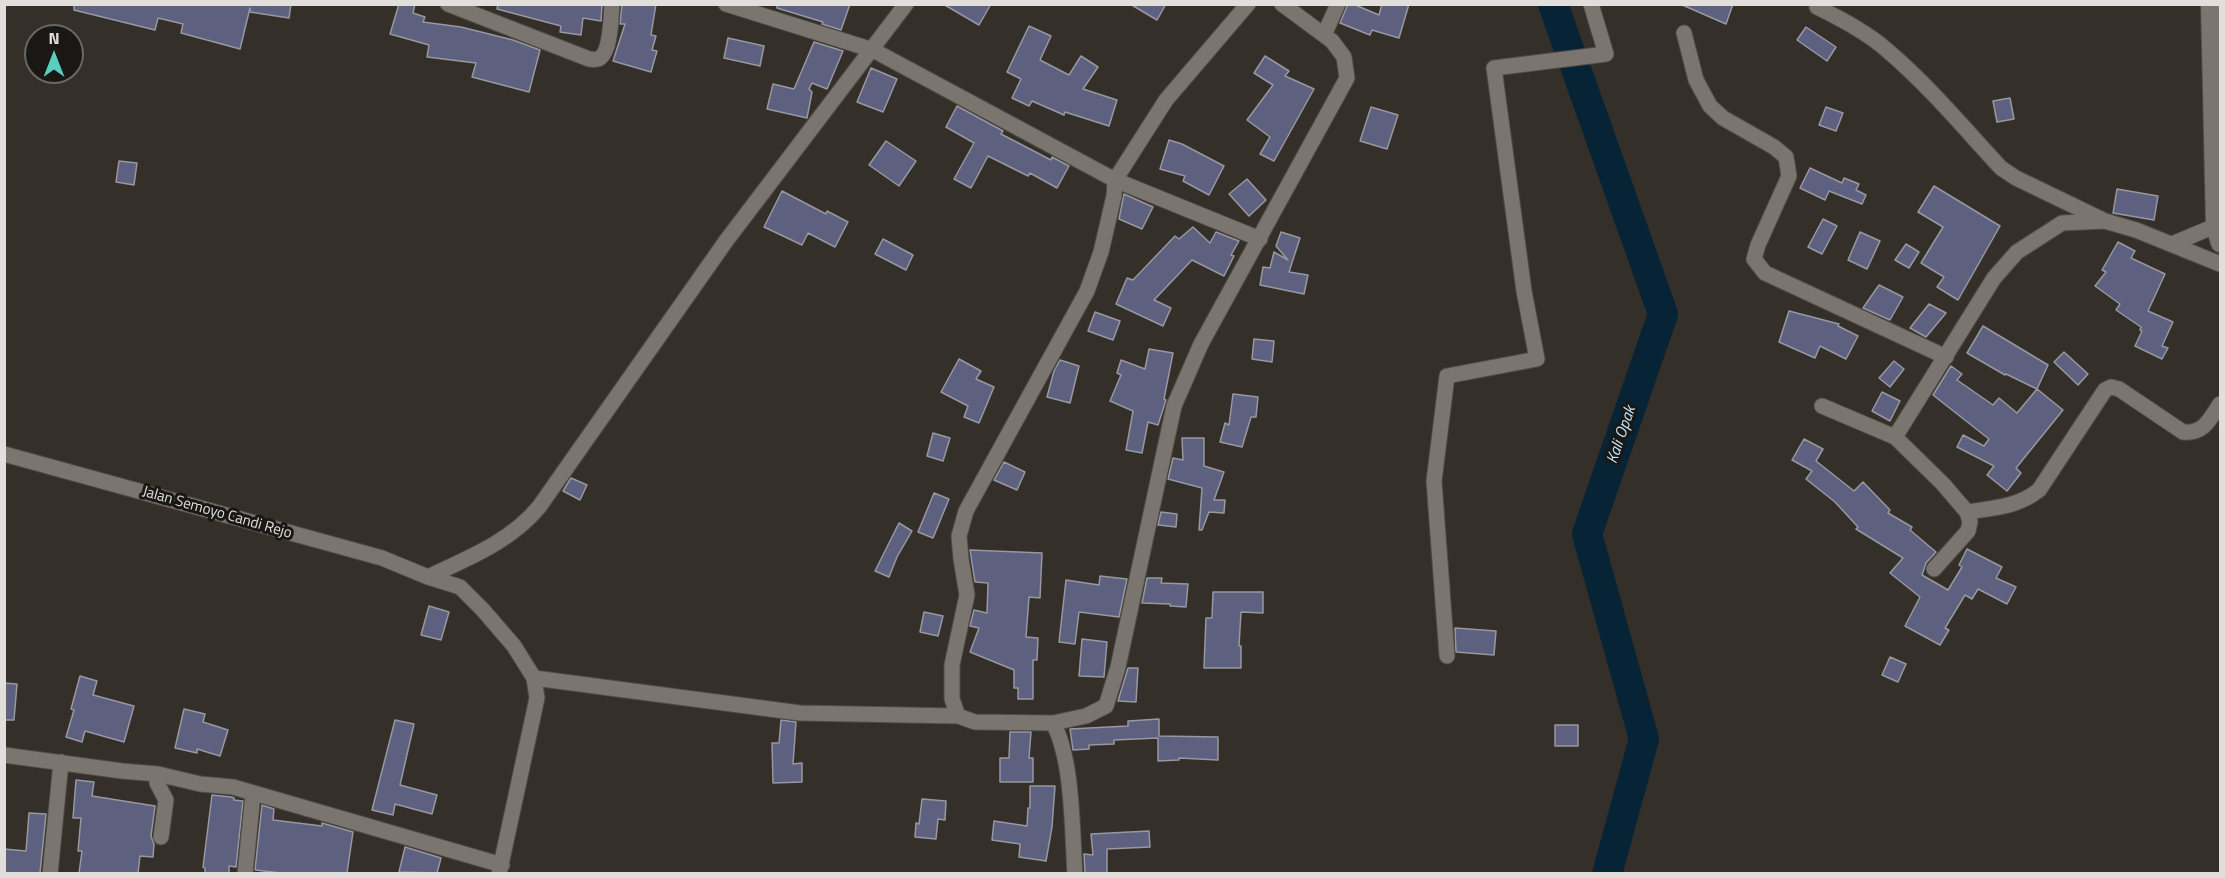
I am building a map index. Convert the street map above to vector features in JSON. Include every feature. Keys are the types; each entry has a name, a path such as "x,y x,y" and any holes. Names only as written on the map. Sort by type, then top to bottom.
{"street":[{"path":"448,4 589,59 599,59 605,54 612,4"},
{"path":"726,4 873,50 1115,180 1260,238"},
{"path":"428,577 498,543 523,525 540,507 726,241 906,4"},
{"path":"958,717 952,699 952,665 967,595 959,536 966,512 1087,291 1101,252 1114,196 1115,180 1166,100 1248,4"},
{"path":"4,755 158,774 200,784 233,787 501,869 537,698 534,678 800,713 958,717 975,722 1053,723 1086,716 1106,706 1118,667 1174,406 1201,344 1347,78 1344,57 1332,41 1282,4"},
{"path":"1324,35 1338,4"},
{"path":"1447,656 1434,481 1447,376 1537,359 1524,291 1494,68 1606,54 1591,4"},
{"path":"2172,244 2218,234 2210,4"},
{"path":"1817,7 1887,49 2001,168 2016,178 2105,221 2136,230 2220,264"},
{"path":"1684,33 1696,80 1710,105 1723,118 1774,147 1786,157 1790,176 1758,244 1754,259 1765,273 1946,357"},
{"path":"1895,437 1994,278 2017,252 2062,223 2105,221"},
{"path":"1967,512 2016,504 2039,490 2105,390 2111,387 2119,389 2183,432 2193,433 2203,428 2220,404"},
{"path":"1822,406 1895,437 1943,484 1967,512 1970,522 1968,531 1934,569"},
{"name":"Jalan Semoyo Candi Rejo","path":"4,454 382,558 460,587 500,629 534,678"},
{"path":"1053,723 1060,735 1066,761 1075,873"},
{"path":"50,873 61,762"},
{"path":"158,774 157,783 166,800 161,837"},
{"path":"245,873 253,794"}],"building":[{"path":"74,4 291,4 289,18 250,12 250,8 240,49 181,33 183,24 158,18 155,30 74,10"},
{"path":"399,4 415,4 413,13 425,17 423,22 461,27 513,40 540,50 529,92 472,77 476,63 427,57 429,45 390,34"},
{"path":"498,4 602,4 601,21 583,18 581,35 560,32 561,26 497,9"},
{"path":"622,4 656,4 651,35 656,36 652,50 657,51 651,72 613,61 625,24 620,24"},
{"path":"777,4 850,4 841,30 777,8"},
{"path":"943,4 991,4 979,25"},
{"path":"1130,4 1166,4 1157,20"},
{"path":"1348,4 1379,15 1382,4 1409,4 1399,38 1372,30 1370,35 1340,23"},
{"path":"1680,4 1733,4 1726,24"},
{"path":"1029,26 1051,36 1040,60 1069,75 1081,56 1098,67 1083,89 1117,100 1109,126 1065,112 1064,115 1032,101 1029,106 1012,98 1021,79 1007,72"},
{"path":"1806,27 1836,47 1827,61 1797,40"},
{"path":"728,38 764,46 760,66 724,58"},
{"path":"814,42 843,51 827,89 812,83 809,89 812,92 807,118 767,109 773,84 794,89"},
{"path":"1265,56 1289,71 1285,76 1314,89 1274,161 1260,154 1270,137 1247,120 1273,85 1254,73"},
{"path":"871,68 897,79 883,112 857,102"},
{"path":"2010,98 2014,119 1997,122 1993,101"},
{"path":"957,106 1003,131 1001,134 1051,160 1052,157 1069,166 1057,188 1030,173 1028,176 988,156 971,188 954,179 974,143 946,127"},
{"path":"1371,107 1398,115 1387,149 1360,141"},
{"path":"1826,107 1843,113 1836,131 1819,125"},
{"path":"1169,140 1182,144 1224,166 1209,195 1183,181 1185,176 1160,169"},
{"path":"886,141 916,161 899,186 869,165"},
{"path":"119,161 137,163 134,185 116,182"},
{"path":"1810,168 1842,183 1844,178 1859,184 1856,190 1866,195 1862,204 1829,191 1825,200 1800,188"},
{"path":"1247,179 1266,200 1249,216 1229,194"},
{"path":"1934,186 2000,226 1958,300 1937,287 1944,277 1921,263 1943,227 1918,212"},
{"path":"2117,189 2158,196 2154,220 2113,213"},
{"path":"782,191 826,214 827,211 848,222 835,247 808,233 802,245 764,227"},
{"path":"1124,194 1153,207 1142,229 1119,219"},
{"path":"1823,219 1837,226 1822,254 1808,247"},
{"path":"1193,227 1210,243 1216,232 1239,241 1231,255 1234,256 1224,276 1192,260 1154,300 1171,308 1163,326 1116,304 1127,278 1133,280 1175,236 1179,239"},
{"path":"1281,232 1300,238 1289,272 1308,275 1304,294 1260,285 1263,267 1270,268 1274,252 1288,260 1276,246"},
{"path":"1860,232 1880,241 1867,269 1848,260"},
{"path":"883,239 913,255 906,270 875,254"},
{"path":"2118,242 2135,251 2131,258 2165,274 2148,311 2173,322 2162,346 2168,348 2162,359 2135,346 2142,331 2141,327 2116,310 2120,304 2095,286 2106,272 2102,270"},
{"path":"1906,244 1919,252 1909,268 1895,260"},
{"path":"1879,285 1903,297 1890,320 1863,308"},
{"path":"1929,304 1946,313 1926,337 1910,328"},
{"path":"1789,311 1839,324 1838,326 1858,336 1846,359 1820,346 1815,358 1779,342"},
{"path":"1095,312 1120,321 1113,340 1088,331"},
{"path":"1983,326 2048,365 2037,389 2005,375 1967,353"},
{"path":"1254,339 1274,341 1272,362 1252,359"},
{"path":"1149,349 1173,353 1164,399 1166,400 1158,425 1148,422 1142,453 1126,450 1133,411 1110,401 1121,375 1117,373 1121,360 1145,369"},
{"path":"2064,352 2088,374 2078,385 2054,362"},
{"path":"959,359 981,371 976,379 994,387 979,423 964,417 968,406 941,392"},
{"path":"1060,360 1079,366 1070,403 1047,397 1054,371"},
{"path":"1894,361 1904,369 1890,387 1879,378"},
{"path":"1951,366 1962,374 1957,380 1993,405 1999,398 2017,413 2037,389 2063,410 2016,468 2021,473 2007,491 1987,475 1994,466 1957,447 1963,435 1984,446 1989,439 1933,395"},
{"path":"1882,392 1900,401 1890,421 1872,411"},
{"path":"1233,394 1258,397 1256,417 1251,417 1242,447 1220,442 1225,423 1229,425"},
{"path":"933,433 950,438 943,461 927,456"},
{"path":"1182,438 1204,438 1204,466 1224,472 1214,500 1225,500 1224,513 1209,512 1202,530 1199,530 1202,488 1168,479 1173,458 1183,460"},
{"path":"1804,439 1823,449 1816,461 1854,491 1863,482 1890,510 1888,513 1912,527 1910,530 1936,552 1926,563 1922,575 1948,590 1962,567 1959,565 1967,549 2002,567 1996,578 2016,587 2007,604 1978,589 1972,599 1965,595 1945,628 1949,630 1940,645 1905,626 1920,597 1890,573 1903,558 1856,529 1858,527 1835,502 1806,479 1812,471 1792,460"},
{"path":"1004,462 1025,472 1017,490 994,480"},
{"path":"571,478 587,485 580,500 563,491"},
{"path":"934,493 949,499 933,538 918,532"},
{"path":"1161,512 1177,514 1176,527 1158,525"},
{"path":"899,523 912,531 889,577 875,571"},
{"path":"970,550 1042,553 1040,598 1029,597 1026,637 1038,638 1037,660 1033,660 1033,699 1018,699 1018,688 1014,688 1014,670 970,652 979,628 970,626 974,610 987,613 988,583 975,582"},
{"path":"1100,576 1127,579 1119,617 1079,612 1075,644 1059,642 1066,580 1099,585"},
{"path":"1147,578 1162,578 1161,583 1188,584 1186,607 1142,603"},
{"path":"1213,592 1263,592 1263,613 1241,612 1239,646 1241,646 1241,668 1204,668 1206,618 1212,618"},
{"path":"429,606 449,612 441,640 421,635"},
{"path":"924,612 943,616 938,636 920,632"},
{"path":"1455,628 1496,631 1494,655 1456,652"},
{"path":"1082,639 1107,642 1104,677 1079,676"},
{"path":"1890,657 1906,664 1898,682 1882,675"},
{"path":"1128,668 1138,668 1136,702 1118,701"},
{"path":"80,676 97,681 93,695 134,706 124,742 85,731 82,742 66,737"},
{"path":"4,683 17,684 14,720 4,720"},
{"path":"184,709 205,714 203,722 228,730 220,756 197,749 197,753 175,748"},
{"path":"1159,719 1159,736 1218,737 1218,760 1179,758 1179,760 1158,761 1158,738 1114,740 1114,744 1089,745 1089,749 1073,750 1070,729 1128,726 1128,721"},
{"path":"395,720 414,724 400,785 437,795 432,814 395,804 393,815 372,810"},
{"path":"781,720 796,722 793,764 802,763 802,782 773,783 772,743 779,743"},
{"path":"1555,725 1578,725 1578,746 1555,746"},
{"path":"1010,732 1031,732 1029,758 1033,758 1033,782 1000,782 1000,758 1009,758"},
{"path":"76,780 94,782 92,796 155,806 151,836 154,844 153,857 140,856 138,873 79,873 82,851 78,851 81,818 73,818"},
{"path":"1030,786 1055,786 1052,827 1046,861 1019,857 1020,844 992,840 994,821 1027,826"},
{"path":"212,795 243,801 236,867 229,866 229,873 205,873 203,867"},
{"path":"922,799 946,801 945,820 938,819 936,839 915,837"},
{"path":"262,805 274,809 273,820 322,826 322,823 353,832 347,873 281,873 255,870"},
{"path":"29,813 46,814 40,873 4,873 4,849 26,851"},
{"path":"1149,831 1150,847 1107,849 1107,873 1085,873 1084,854 1093,855 1091,834"},
{"path":"405,847 441,858 437,873 399,872"}],"waterway":[{"name":"Kali Opak","path":"1553,4 1663,314 1587,534 1644,739 1607,874"}]}
